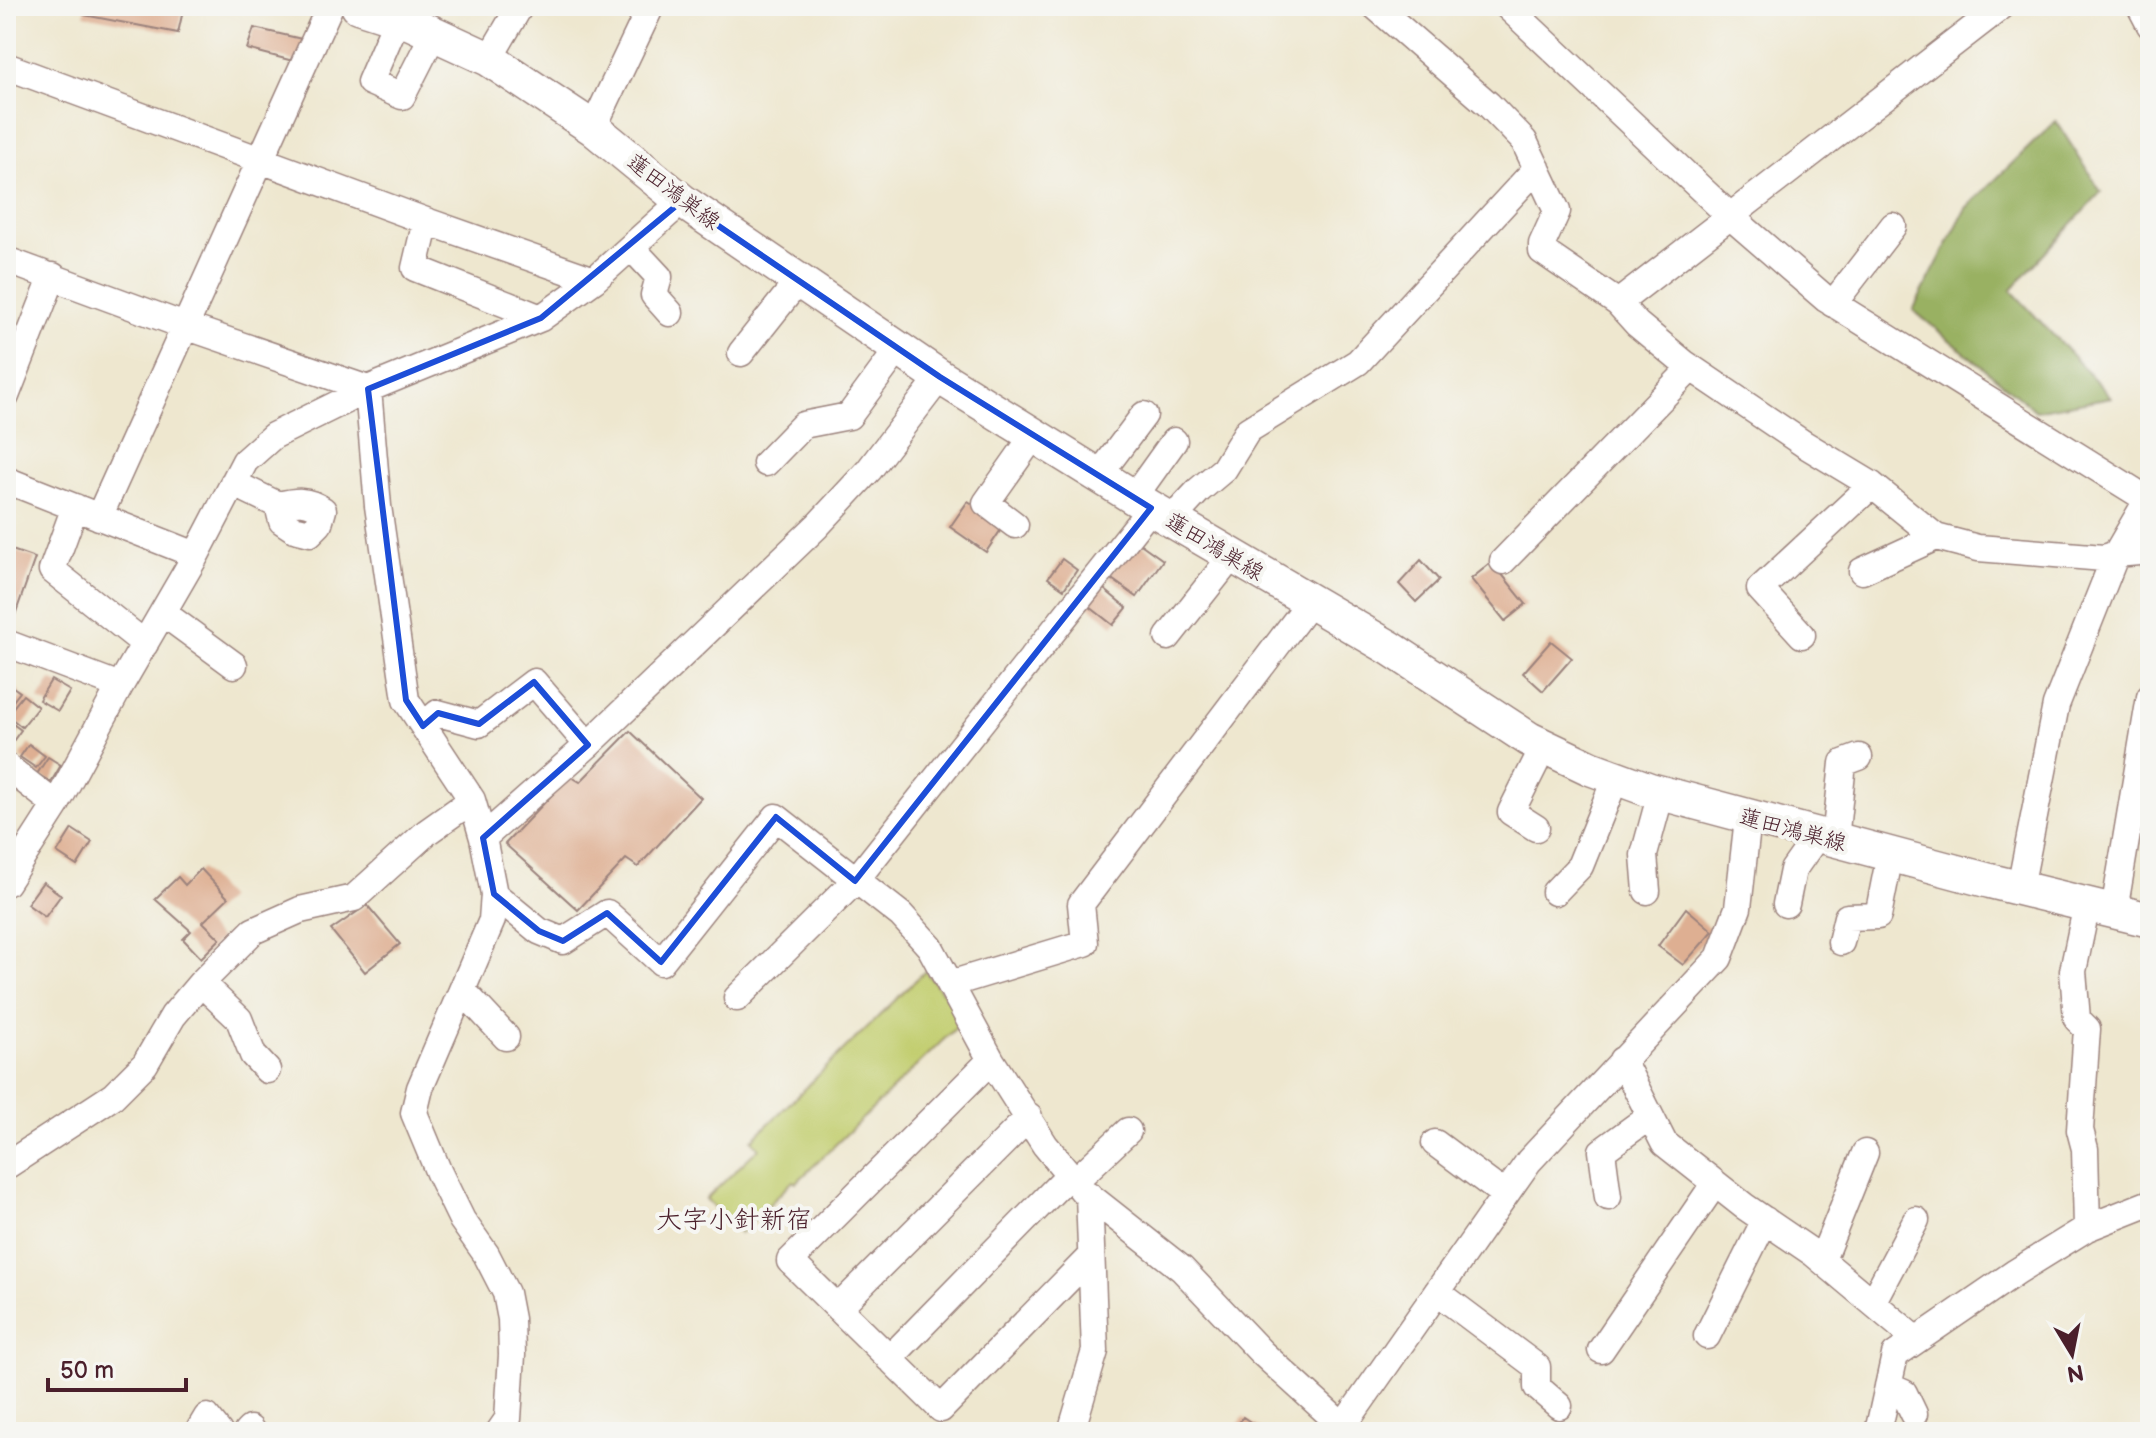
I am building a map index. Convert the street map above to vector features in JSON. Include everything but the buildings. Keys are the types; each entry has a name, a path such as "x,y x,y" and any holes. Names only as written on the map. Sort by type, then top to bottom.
{"main road":[{"name":"蓮田鴻巣線","path":"358,6 434,33 489,59 593,128 682,201 940,377 1152,508 1390,648 1529,739 1661,793 1890,855 2150,920"}],"street":[{"path":"145,644 52,570 87,512 185,326 330,6"},
{"path":"489,59 520,6"},
{"path":"593,128 651,6"},
{"path":"1375,6 1489,105 1524,141 1557,211 1542,244 1542,251 1618,303 1637,324 1691,368 1804,444 1872,485 1936,537 1978,548 2104,558 2150,551"},
{"path":"1507,6 1730,216 1833,304 2149,500 2116,554 2056,705 2020,888"},
{"path":"1618,303 2002,6"},
{"path":"2140,6 2150,25"},
{"path":"397,19 370,82 402,96 434,33"},
{"path":"6,66 260,161 594,280"},
{"path":"1152,508 1199,490 1224,469 1248,430 1358,362 1537,168"},
{"path":"6,883 56,805 245,461 273,436 368,389 541,318 594,280 682,201"},
{"path":"426,221 415,268 541,318"},
{"path":"1833,304 1893,226"},
{"path":"631,247 659,277 654,295 670,313"},
{"path":"6,260 368,389"},
{"path":"6,396 53,276"},
{"path":"741,353 799,280"},
{"path":"766,463 803,425 849,416 899,348"},
{"path":"1503,561 1691,368"},
{"path":"483,838 588,745 817,526 869,470 940,377"},
{"path":"368,389 378,506 406,700 472,800 494,894 492,920 420,1088 414,1113 462,1220 486,1254 506,1293 511,1319 512,1355 508,1419 499,1432"},
{"path":"1099,475 1144,415"},
{"path":"1015,525 986,503 1034,435"},
{"path":"737,998 855,881 1152,508 1174,441"},
{"path":"6,480 196,555"},
{"path":"233,483 278,505"},
{"path":"1802,635 1760,589 1872,485"},
{"path":"1862,571 1936,537"},
{"path":"1168,637 1232,556"},
{"path":"950,984 1085,943 1081,904 1310,602"},
{"path":"163,613 234,665"},
{"path":"6,643 120,686"},
{"path":"423,726 438,713 479,724 534,682 588,745"},
{"path":"2087,1228 2085,1149 2080,1130 2087,1029 2077,1019 2073,971 2101,907 2150,697"},
{"path":"1536,828 1511,812 1544,746"},
{"path":"1786,904 1793,870 1826,838 1843,763 1859,757"},
{"path":"6,766 56,805"},
{"path":"1555,892 1580,866 1616,777"},
{"path":"1647,891 1644,855 1661,793"},
{"path":"6,1166 113,1096 145,1064 173,1016 201,983 253,931 300,910 354,898 427,832 472,800"},
{"path":"494,894 539,931 563,941 607,913 661,962 776,817 901,915 930,947 991,1060 1045,1145 1078,1184 1182,1269 1340,1431 1529,1161 1719,958 1738,908 1748,818"},
{"path":"1841,942 1847,917 1878,916 1890,855"},
{"path":"201,983 239,1019 253,1055 267,1070"},
{"path":"463,991 506,1037"},
{"path":"991,1060 790,1261 941,1409 1091,1256"},
{"path":"1622,1060 1664,1143 1822,1260 1917,1340"},
{"path":"1608,1197 1602,1151 1650,1116"},
{"path":"838,1308 1029,1117"},
{"path":"889,1359 1078,1184 1128,1131"},
{"path":"1435,1143 1505,1195"},
{"path":"1822,1260 1865,1153"},
{"path":"1601,1350 1715,1183"},
{"path":"1071,1432 1095,1351 1091,1256 1078,1184"},
{"path":"1878,1432 1895,1355 2016,1272 2087,1228 2150,1203"},
{"path":"1707,1336 1765,1220"},
{"path":"1873,1301 1916,1220"},
{"path":"1437,1292 1537,1367 1537,1387 1559,1406"},
{"path":"1888,1386 1904,1393 1914,1414"}],"highlighted area":[{"path":"682,201 940,377 1151,508 855,881 776,817 661,962 607,913 563,941 539,931 494,894 483,838 588,745 534,682 479,724 438,713 423,726 406,700 368,389 541,318"}],"green space":[{"path":"2056,121 2101,192 2011,290 2111,397 2036,411 1913,310 1966,208"},
{"path":"925,971 965,1019 740,1233 706,1199 759,1148 752,1140"}],"district":[{"name":"大字小針新宿","path":"734,1219"}]}
